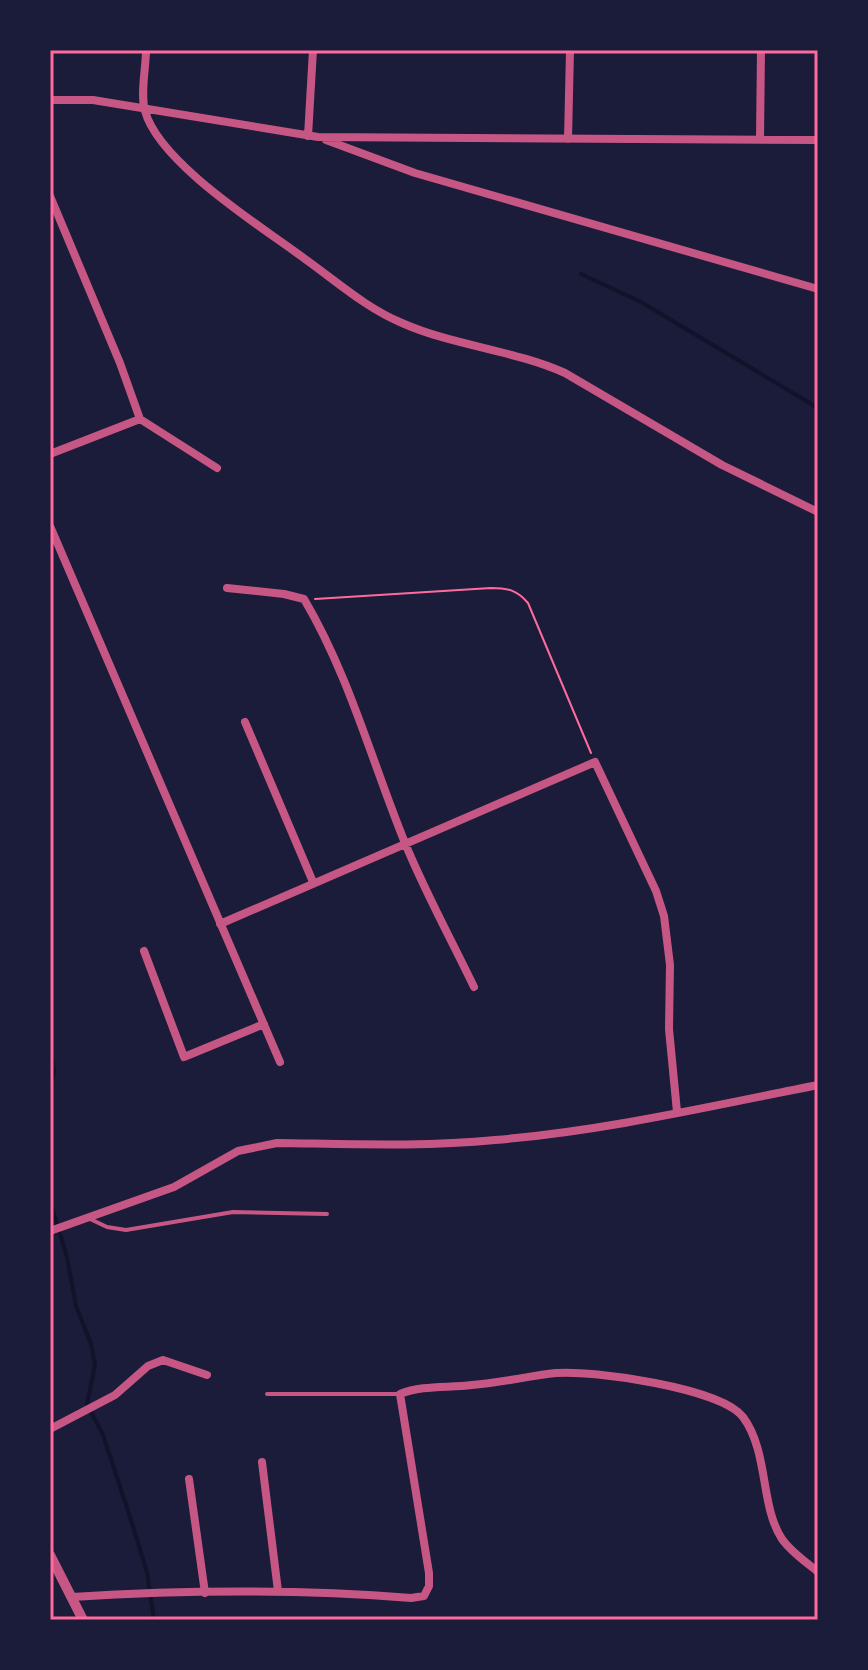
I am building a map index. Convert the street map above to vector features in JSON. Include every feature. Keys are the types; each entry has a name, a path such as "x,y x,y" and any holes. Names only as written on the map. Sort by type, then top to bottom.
{"street":[{"path":"146,50 144,109 157,134 185,166 224,200 376,309 398,322 436,336 541,363 565,373 722,465 818,512"},
{"path":"308,136 313,50"},
{"path":"568,139 570,50"},
{"path":"760,139 761,50"},
{"path":"50,100 93,100 318,137 818,140"},
{"path":"318,137 415,173 818,289"},
{"path":"50,196 120,363 140,419 217,468"},
{"path":"50,454 140,419"},
{"path":"50,526 280,1062"},
{"path":"227,588 304,599 353,704 406,845 474,987"},
{"path":"245,722 313,882"},
{"path":"220,924 595,762 656,891 664,916 670,965 669,1029 677,1112"},
{"path":"144,951 184,1057 264,1024"},
{"path":"50,1231 174,1187 238,1151 258,1146 277,1143 418,1145 495,1140 630,1122 818,1085"},
{"path":"50,1429 115,1395 148,1366 163,1360 207,1375"},
{"path":"72,1597 156,1592 278,1591 417,1598 427,1593 429,1573 400,1394 418,1388 501,1383 567,1373 668,1385 720,1401 738,1412 750,1429 759,1453 780,1535 796,1554 818,1572"},
{"path":"262,1462 278,1591"},
{"path":"189,1479 205,1593"},
{"path":"50,1555 83,1620"}],"lane":[{"path":"86,1217 107,1227 126,1230 233,1212 327,1214"},
{"path":"267,1394 400,1394"}],"path":[{"path":"304,599 491,588 519,592 528,603 595,762"}],"waterway":[{"path":"581,274 641,302 818,408"},
{"path":"50,1048 54,1071 50,1093"},
{"path":"50,1201 67,1257 76,1306 91,1344 95,1365 87,1404 103,1435 130,1517 147,1572 154,1620"}]}
